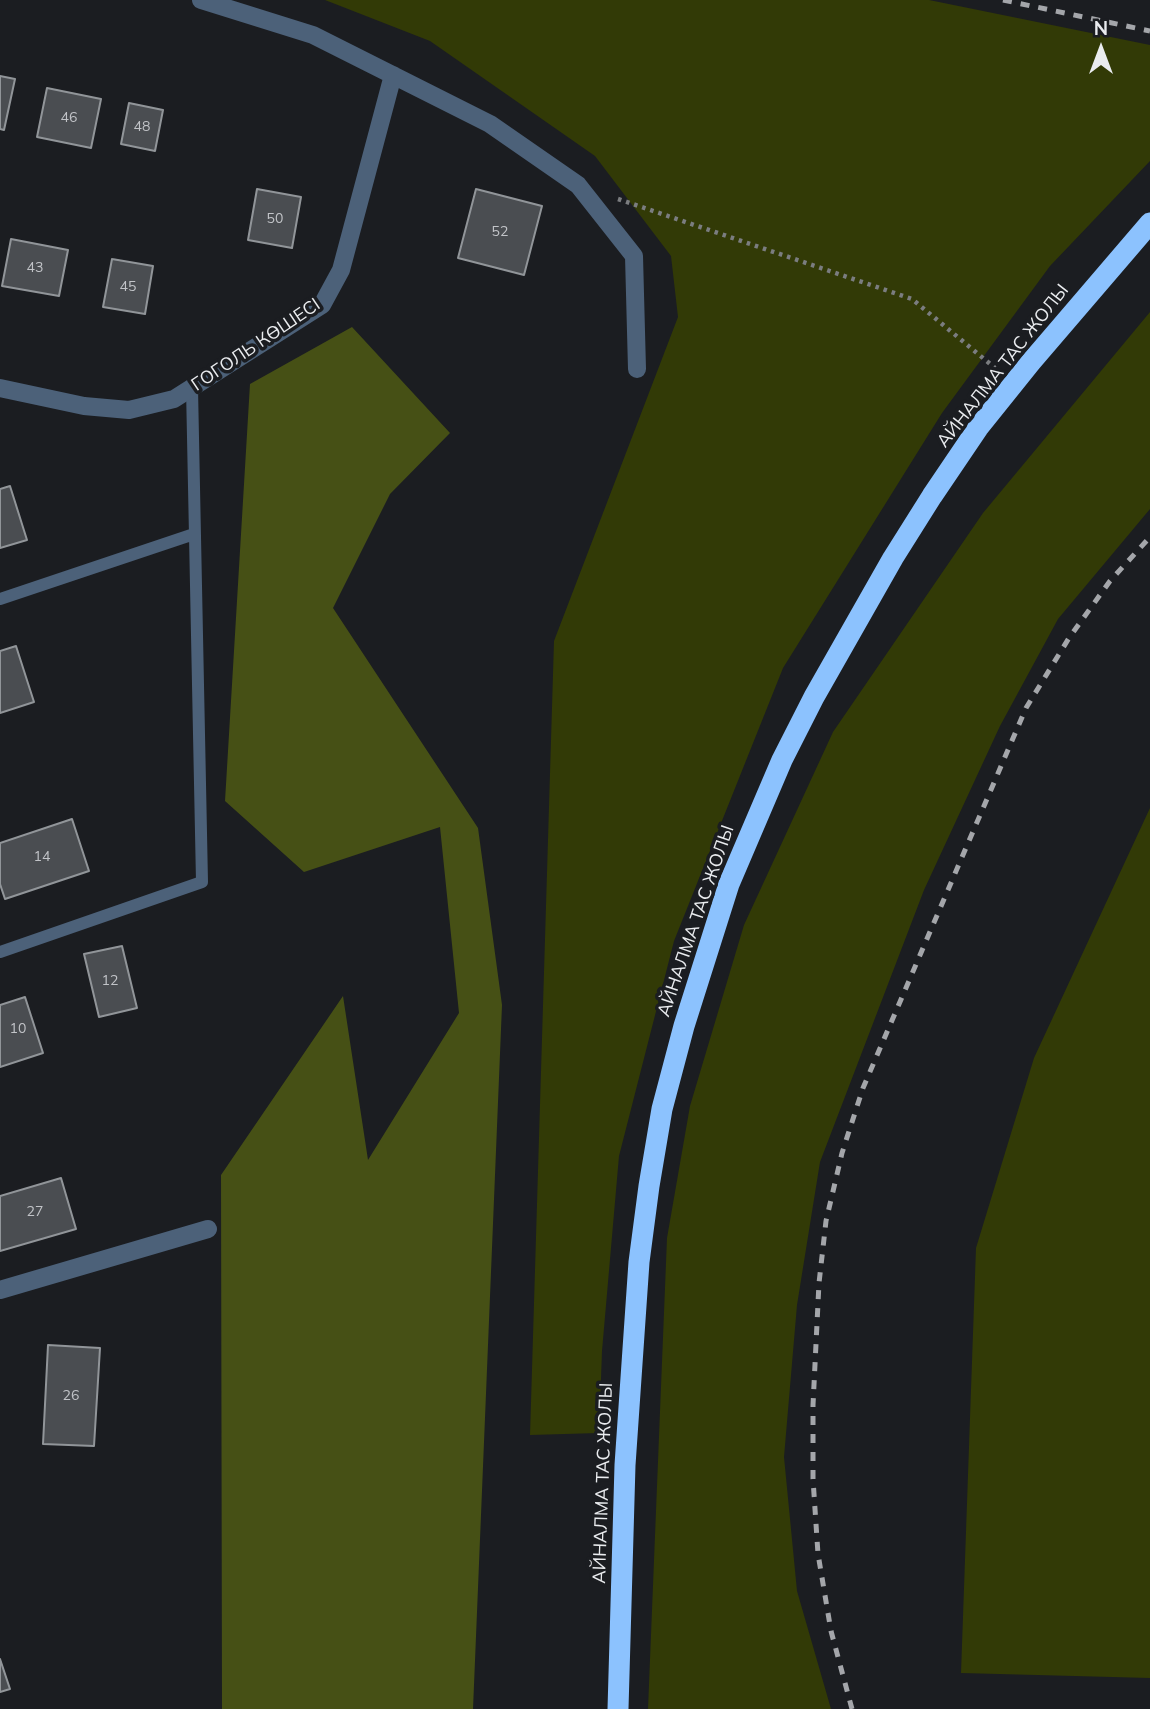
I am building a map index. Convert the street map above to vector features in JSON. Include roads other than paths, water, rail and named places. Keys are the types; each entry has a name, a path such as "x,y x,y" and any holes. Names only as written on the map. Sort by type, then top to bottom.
{"highway":[{"name":"АЙНАЛМА ТАС ЖОЛЫ","path":"618,1709 625,1465 639,1262 647,1198 662,1109 684,1027 729,884 782,760 814,697 893,558 932,496 978,428 1150,223"}],"street":[{"path":"201,0 313,34 490,124 578,185 634,256 637,369"},
{"name":"ГОГОЛЬ КӨШЕСІ","path":"0,388 84,406 129,410 174,399 322,305 341,270 393,75"},
{"path":"0,1290 208,1230"}],"lane":[{"path":"0,952 202,882 191,388"},
{"path":"0,599 194,534"}],"railway":[{"path":"1003,0 1150,31"},
{"path":"852,1709 831,1631 818,1554 813,1479 813,1405 819,1283 826,1221 842,1153 863,1088 1026,708 1069,638 1110,581 1150,537"}]}
